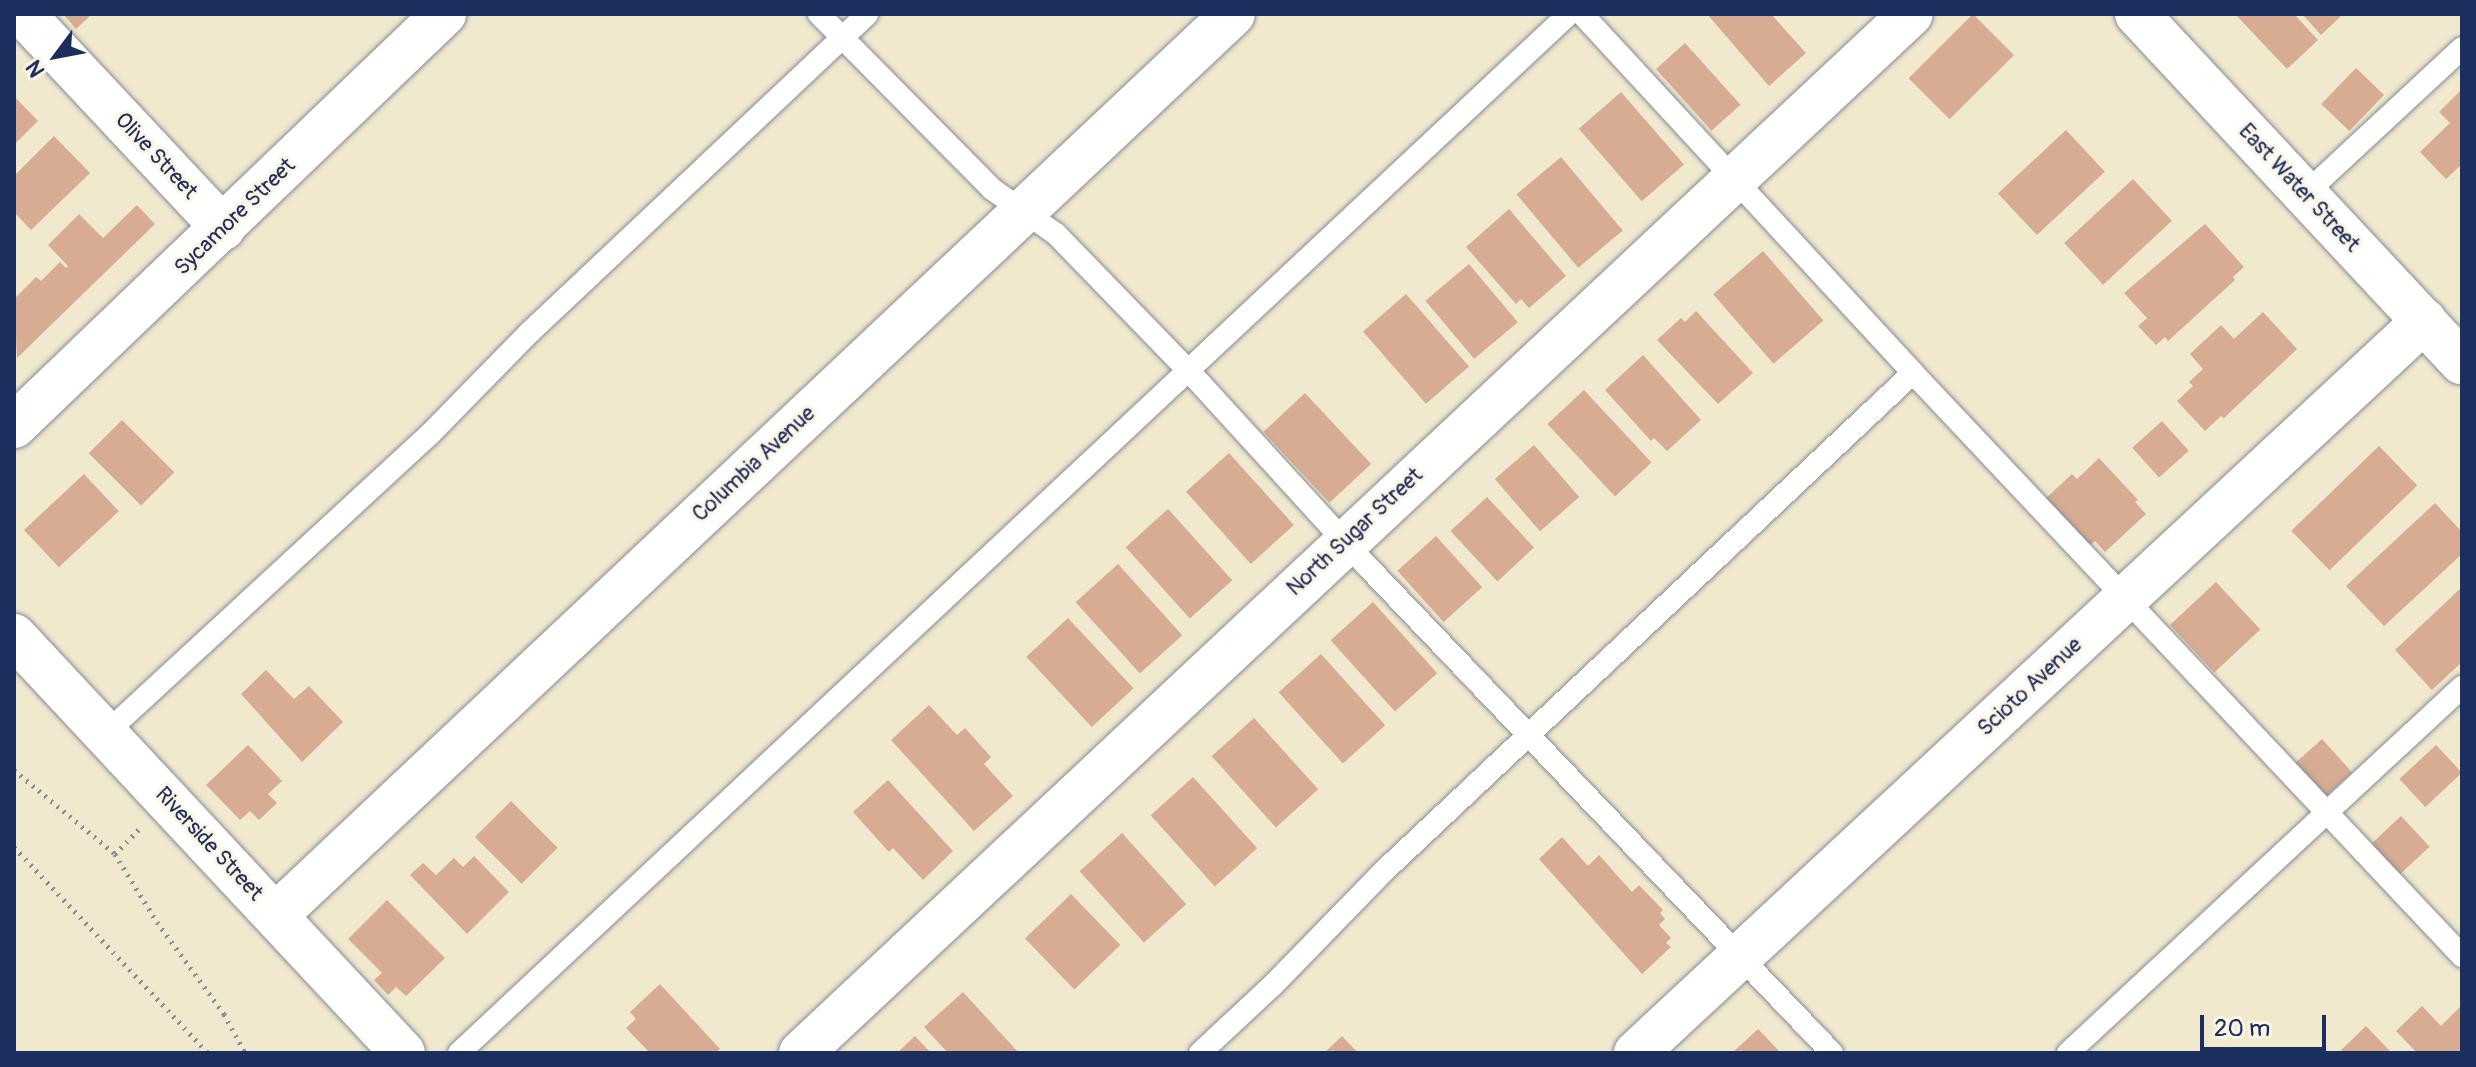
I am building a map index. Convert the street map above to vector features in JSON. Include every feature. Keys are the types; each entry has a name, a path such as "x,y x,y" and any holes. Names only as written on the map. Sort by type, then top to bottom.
{"street":[{"name":"Olive Street","path":"23,14 223,228"},
{"name":"Sycamore Street","path":"17,417 223,228 444,14"},
{"name":"Columbia Avenue","path":"276,915 1233,14"},
{"name":"North Sugar Street","path":"801,1053 1911,14"},
{"name":"East Water Street","path":"2137,14 2462,362"},
{"name":"Scioto Avenue","path":"1636,1053 2424,321"},
{"name":"Riverside Street","path":"14,636 403,1053"}],"lane":[{"path":"819,14 992,189 1056,234 1188,370 1344,542 1832,1053"},
{"path":"106,733 431,433 530,332 867,14"},
{"path":"459,1053 1569,14"},
{"path":"1582,14 1913,373 2462,956"},
{"path":"2305,194 2462,48"},
{"path":"1200,1053 1528,734 1913,373"},
{"path":"2068,1053 2462,687"}],"path":[{"path":"14,770 115,854 157,922 224,1014 245,1053"},
{"path":"14,847 208,1053"}],"building":[{"path":"63,14 92,14 76,29"},
{"path":"1707,14 1771,14 1806,53 1769,86"},
{"path":"1973,14 2014,55 1950,119 1909,78"},
{"path":"2235,14 2294,14 2318,40 2287,69"},
{"path":"2302,14 2343,14 2321,35"},
{"path":"1685,43 1741,105 1712,131 1656,69"},
{"path":"2356,68 2384,95 2349,131 2321,104"},
{"path":"2462,89 2462,164 2446,179 2420,152 2450,123 2439,112"},
{"path":"1621,92 1684,164 1642,201 1579,129"},
{"path":"14,96 38,121 14,145"},
{"path":"2066,130 2105,172 2037,235 1998,193"},
{"path":"54,136 90,173 31,230 14,212 14,176"},
{"path":"1561,157 1623,231 1578,268 1517,194"},
{"path":"2133,179 2172,221 2103,285 2064,243"},
{"path":"137,205 155,224 17,358 14,299 36,277 41,281 60,262 66,268 68,266 48,245 79,214 103,238"},
{"path":"1509,209 1566,276 1529,308 1521,299 1516,304 1466,247"},
{"path":"2205,224 2244,267 2233,277 2235,280 2168,341 2165,337 2156,345 2138,326 2147,318 2124,293"},
{"path":"1763,251 1823,320 1774,364 1713,294"},
{"path":"1469,264 1518,322 1474,359 1425,301"},
{"path":"1406,294 1469,366 1426,404 1363,331"},
{"path":"1696,311 1753,373 1718,404 1657,340 1681,318 1685,322"},
{"path":"2263,312 2297,349 2224,418 2221,416 2205,431 2177,401 2193,386 2189,382 2203,369 2190,354 2221,325 2234,339"},
{"path":"1643,355 1701,420 1667,451 1654,438 1651,441 1605,390"},
{"path":"1584,390 1652,462 1615,497 1547,424"},
{"path":"1305,393 1371,464 1329,503 1263,432"},
{"path":"122,420 174,472 141,506 89,453"},
{"path":"2162,421 2189,451 2159,477 2132,448"},
{"path":"1534,445 1579,497 1540,531 1495,479"},
{"path":"2379,446 2417,486 2329,570 2291,531"},
{"path":"1229,453 1294,525 1251,564 1186,492"},
{"path":"2099,458 2138,500 2135,502 2146,514 2105,552 2095,541 2089,546 2045,499 2072,474 2077,479"},
{"path":"84,474 119,511 59,567 24,530"},
{"path":"1487,497 1534,547 1497,582 1450,531"},
{"path":"2435,503 2462,532 2462,554 2384,626 2346,586"},
{"path":"1168,509 1232,580 1190,618 1126,547"},
{"path":"1436,536 1482,587 1444,622 1397,571"},
{"path":"1118,564 1182,635 1140,673 1076,602"},
{"path":"2216,582 2260,630 2214,673 2170,625"},
{"path":"2462,587 2462,662 2432,690 2395,650"},
{"path":"1373,602 1437,673 1395,711 1331,640"},
{"path":"1068,618 1133,688 1092,727 1026,657"},
{"path":"1321,654 1385,725 1343,763 1279,692"},
{"path":"266,670 294,699 309,686 343,722 302,762 241,694"},
{"path":"929,705 957,735 965,728 991,757 984,764 1013,796 974,831 891,740"},
{"path":"1254,718 1318,789 1276,827 1212,756"},
{"path":"2322,739 2352,772 2325,797 2295,763"},
{"path":"248,745 282,781 268,794 277,803 259,820 250,811 240,820 206,785"},
{"path":"2436,745 2462,773 2425,807 2399,779"},
{"path":"1193,777 1257,848 1215,886 1151,815"},
{"path":"888,780 953,851 923,880 893,848 889,852 853,812"},
{"path":"511,801 558,848 522,884 475,837"},
{"path":"2401,816 2430,847 2399,875 2370,845"},
{"path":"1122,833 1186,904 1144,942 1080,871"},
{"path":"1562,837 1588,866 1599,855 1632,892 1639,885 1663,910 1660,913 1665,919 1659,925 1671,938 1666,943 1671,947 1642,974 1539,859"},
{"path":"474,856 509,892 467,934 410,875 423,863 436,875 454,858 463,867"},
{"path":"1071,894 1120,945 1074,990 1025,938"},
{"path":"387,900 445,958 406,996 396,987 388,995 374,980 382,973 348,939"},
{"path":"660,984 720,1049 716,1053 650,1053 626,1028 636,1019 630,1012"},
{"path":"963,992 1019,1053 948,1053 924,1027"},
{"path":"2462,1005 2462,1053 2417,1053 2396,1031 2422,1006 2441,1026"},
{"path":"2366,1026 2392,1053 2338,1053"},
{"path":"1758,1029 1781,1053 1732,1053"},
{"path":"915,1036 931,1053 897,1053"},
{"path":"1342,1036 1358,1053 1324,1053"}]}
